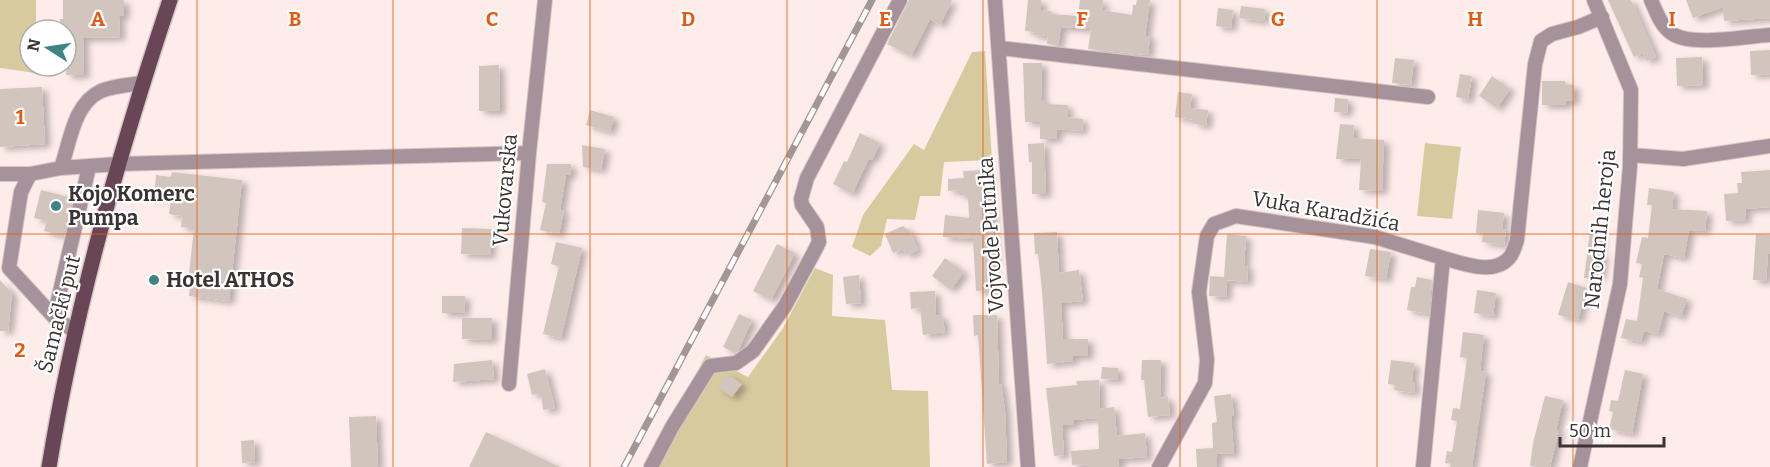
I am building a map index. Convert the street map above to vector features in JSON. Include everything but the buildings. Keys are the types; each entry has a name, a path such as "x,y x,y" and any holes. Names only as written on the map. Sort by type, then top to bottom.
{"main road":[{"name":"Šamački put","path":"49,467 60,396 74,331 118,164 170,0"}],"street":[{"name":"Vukovarska","path":"508,384 545,0"},
{"path":"651,467 672,427 710,366 736,363 753,351 785,306 814,252 819,242 817,227 802,205 801,199 807,178 900,0"},
{"name":"Vojvode Putnika","path":"995,0 1028,467"},
{"name":"Narodnih heroja","path":"1580,467 1620,284 1630,155 1631,90 1594,0"},
{"path":"1651,0 1661,22 1671,33 1690,40 1770,35"},
{"path":"1424,467 1443,258 1478,267 1492,267 1510,258 1517,240 1535,64 1542,41 1552,34 1602,17"},
{"path":"1000,48 1428,97"},
{"path":"61,168 74,124 84,104 100,91 142,83"},
{"path":"1630,155 1683,159 1770,146"},
{"path":"0,174 30,174 61,168 118,164 529,153"},
{"path":"54,317 89,167"},
{"path":"30,174 21,192 9,268 54,317 74,331"},
{"name":"Vuka Karadžića","path":"1159,467 1204,383 1207,360 1199,292 1207,236 1214,224 1236,216 1375,237 1443,258"}],"shaded area":[{"path":"0,0 36,0 36,18 18,18 18,71 0,68"},
{"path":"985,51 992,160 944,162 940,196 920,196 915,220 887,219 881,246 870,256 852,247 863,215 914,144 924,150 972,52"},
{"path":"1425,143 1461,147 1452,219 1417,216"},
{"path":"815,268 833,275 832,316 885,320 892,390 928,391 930,467 646,467 706,355 748,377 783,328"}],"railway":[{"path":"624,467 872,0"}],"place":[{"name":"Kojo Komerc Pumpa","path":"56,206"},
{"name":"Hotel ATHOS","path":"154,280"}]}
